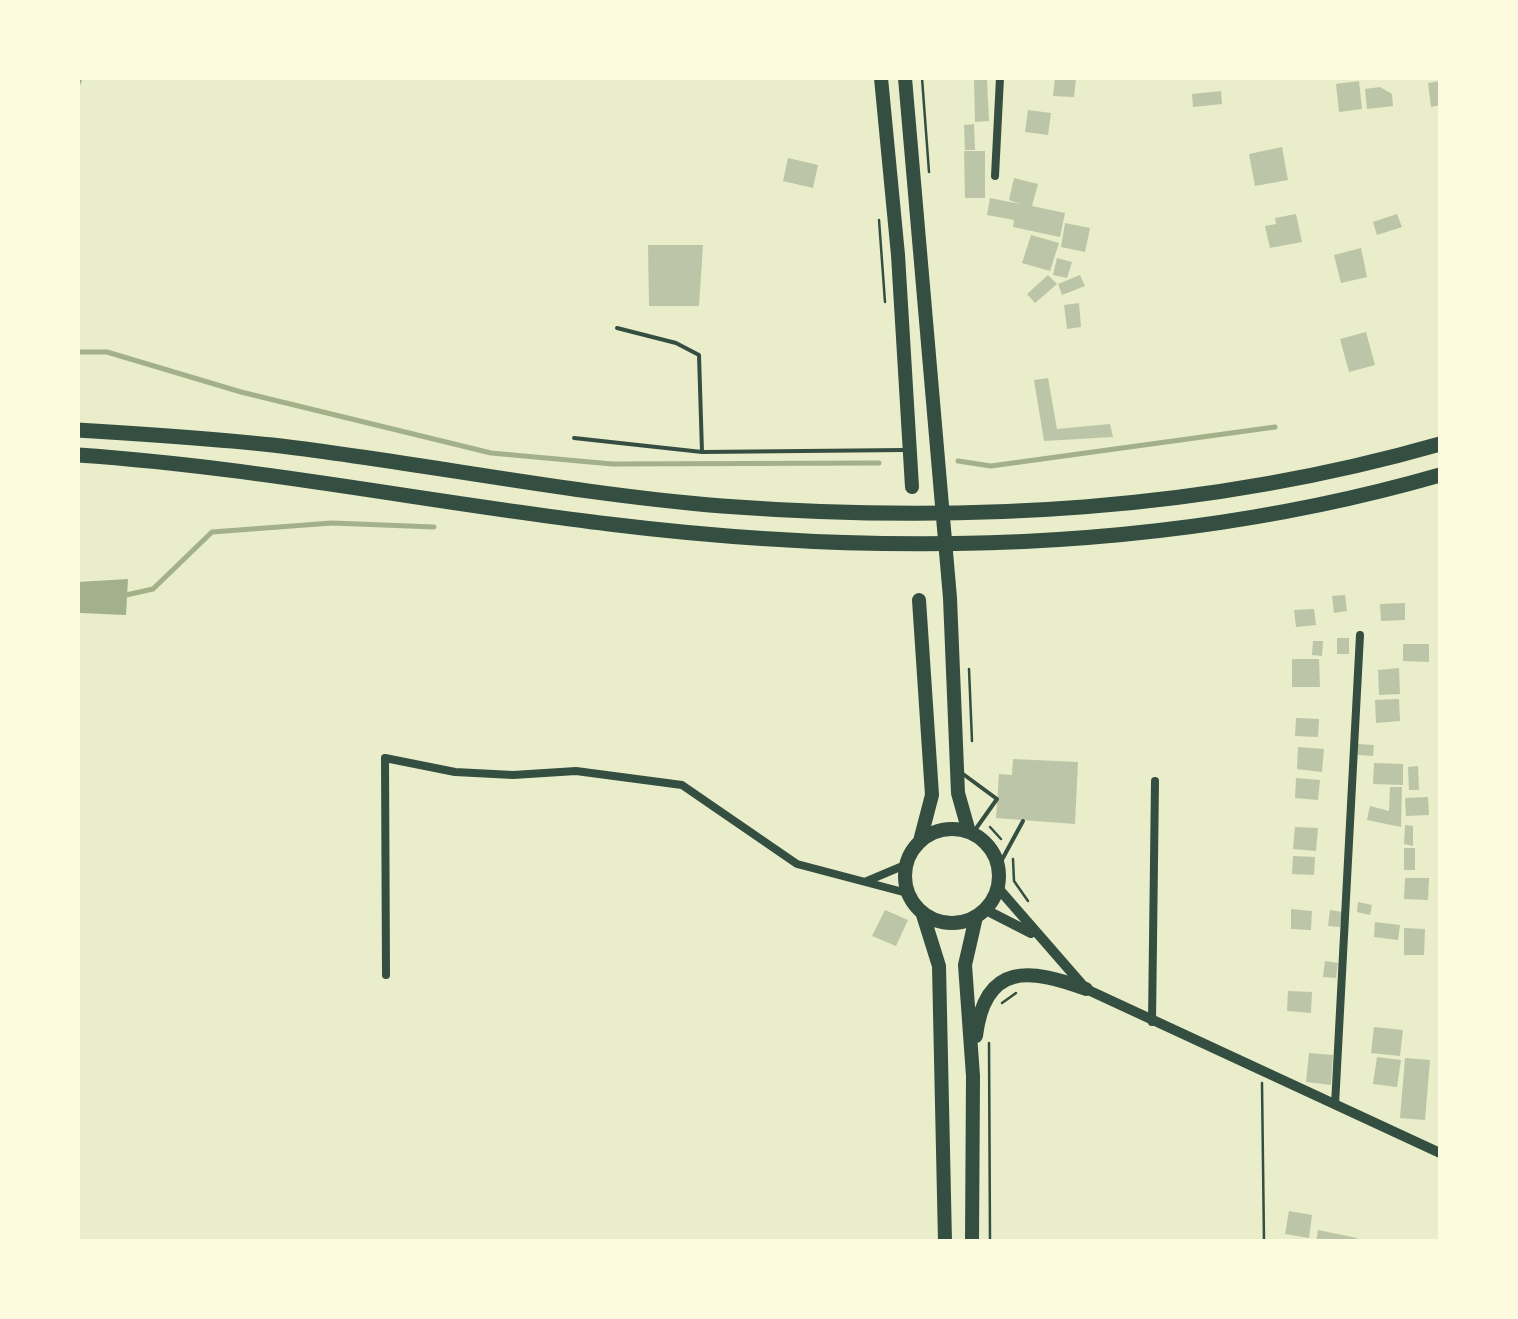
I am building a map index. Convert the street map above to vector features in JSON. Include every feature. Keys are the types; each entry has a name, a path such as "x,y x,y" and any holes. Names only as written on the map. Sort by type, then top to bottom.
{"highway":[{"path":"881,78 912,486"},
{"path":"905,78 950,598 957,769 961,812 970,833"},
{"path":"78,430 280,446 720,506 907,515 1104,507 1210,494 1359,467 1440,444"},
{"path":"78,454 265,472 520,512 726,536 885,544 989,544 1216,522 1354,500 1440,475"},
{"path":"919,600 932,794 920,841 905,865 907,893 923,915 939,966 944,1242"},
{"path":"920,841 943,830 970,833 989,847 998,866 998,888 981,914 965,965 973,1076"},
{"path":"923,915 949,924 981,914"},
{"path":"972,1242 973,1076 983,1003 1008,977 1036,972 1086,989"}],"street":[{"path":"995,176 1000,78"},
{"path":"1335,1105 1360,635"},
{"path":"386,975 385,758 455,772 513,775 576,771 682,785 797,864 907,893"},
{"path":"1152,1022 1155,781"},
{"path":"867,881 905,865"},
{"path":"998,888 1086,989 1440,1153"},
{"path":"981,914 1040,940"}],"lane":[{"path":"617,328 676,343 699,356 702,452"},
{"path":"574,438 702,452 910,450"},
{"path":"957,769 997,798 970,833"},
{"path":"998,866 1023,821"}],"path":[{"path":"922,78 930,184"},
{"path":"877,203 886,317"},
{"path":"968,661 972,750"},
{"path":"983,818 1014,861 1014,881 1029,902"},
{"path":"1000,1005 1028,985"},
{"path":"989,1035 990,1242"},
{"path":"1262,1072 1264,1242"}],"shaded area":[{"path":"128,579 126,615 80,613 78,582"}],"building":[{"path":"1055,78 1076,78 1074,97 1053,96"},
{"path":"974,80 987,80 989,121 975,122"},
{"path":"1359,81 1362,109 1339,112 1336,84"},
{"path":"1440,81 1440,105 1431,107 1428,83"},
{"path":"1380,87 1392,94 1393,106 1367,109 1365,89"},
{"path":"1221,91 1222,104 1193,107 1192,94"},
{"path":"1028,110 1051,113 1048,135 1025,132"},
{"path":"974,124 975,150 965,150 964,125"},
{"path":"1282,147 1288,180 1255,186 1249,154"},
{"path":"964,151 985,151 985,198 965,198"},
{"path":"788,158 818,165 813,188 783,181"},
{"path":"1014,178 1038,184 1032,206 1065,213 1060,237 1013,227 1014,220 987,215 990,198 1020,204 1009,200"},
{"path":"1296,214 1302,242 1270,248 1265,226 1276,224 1275,218"},
{"path":"1397,214 1402,227 1377,235 1373,222"},
{"path":"1065,223 1090,228 1085,252 1061,247"},
{"path":"1031,235 1059,243 1050,271 1022,263"},
{"path":"648,245 703,245 699,306 649,306"},
{"path":"1361,248 1367,277 1341,283 1334,255"},
{"path":"1057,258 1072,262 1067,278 1053,275"},
{"path":"1048,275 1057,284 1035,303 1027,294"},
{"path":"1080,275 1085,286 1062,295 1058,284"},
{"path":"1079,303 1081,327 1067,329 1064,305"},
{"path":"1366,332 1375,365 1349,372 1340,339"},
{"path":"1048,378 1057,429 1110,424 1113,437 1044,441 1034,380"},
{"path":"1345,595 1347,611 1334,613 1332,596"},
{"path":"1405,603 1405,620 1381,621 1380,604"},
{"path":"1314,609 1316,625 1296,627 1294,610"},
{"path":"1337,638 1349,638 1349,654 1337,654"},
{"path":"1313,641 1323,641 1322,656 1312,655"},
{"path":"1403,644 1429,644 1429,662 1403,661"},
{"path":"1292,659 1319,659 1320,687 1292,687"},
{"path":"1399,668 1400,694 1379,695 1378,670"},
{"path":"1399,699 1400,721 1376,723 1375,700"},
{"path":"1296,718 1319,719 1318,737 1295,736"},
{"path":"1358,744 1374,745 1373,756 1358,755"},
{"path":"1298,747 1324,749 1322,772 1297,769"},
{"path":"1013,759 1078,762 1075,824 996,818 999,774 1012,775"},
{"path":"1374,763 1403,764 1403,785 1373,784"},
{"path":"1418,766 1419,790 1409,790 1408,767"},
{"path":"1296,778 1320,780 1318,800 1295,798"},
{"path":"1390,787 1402,787 1401,827 1367,820 1370,806 1389,811"},
{"path":"1428,797 1429,815 1406,816 1405,798"},
{"path":"1405,825 1413,826 1413,846 1404,844"},
{"path":"1295,827 1318,828 1316,851 1293,849"},
{"path":"1404,848 1415,848 1415,870 1404,870"},
{"path":"1293,856 1315,857 1314,875 1292,874"},
{"path":"1405,878 1429,878 1428,900 1404,899"},
{"path":"1358,902 1372,905 1370,915 1357,912"},
{"path":"1291,909 1312,911 1311,930 1291,929"},
{"path":"885,910 908,920 896,946 872,936"},
{"path":"1330,910 1342,912 1340,927 1328,926"},
{"path":"1375,922 1400,925 1398,940 1374,937"},
{"path":"1404,928 1425,929 1424,955 1404,955"},
{"path":"1325,961 1338,963 1336,978 1323,977"},
{"path":"1288,991 1312,992 1311,1013 1287,1011"},
{"path":"1374,1027 1403,1030 1400,1056 1371,1053"},
{"path":"1309,1053 1333,1055 1331,1085 1306,1082"},
{"path":"1377,1057 1401,1060 1397,1087 1373,1084"},
{"path":"1405,1058 1430,1060 1425,1120 1400,1118"},
{"path":"1289,1211 1312,1215 1309,1238 1285,1234"},
{"path":"1318,1230 1357,1238 1356,1242 1316,1242"}],"waterway":[{"path":"78,84 80,78"},
{"path":"78,352 107,352 241,392 491,453 612,464 879,463"},
{"path":"958,461 991,466 1275,427"},
{"path":"126,595 153,589 212,532 332,523 434,527"}]}
